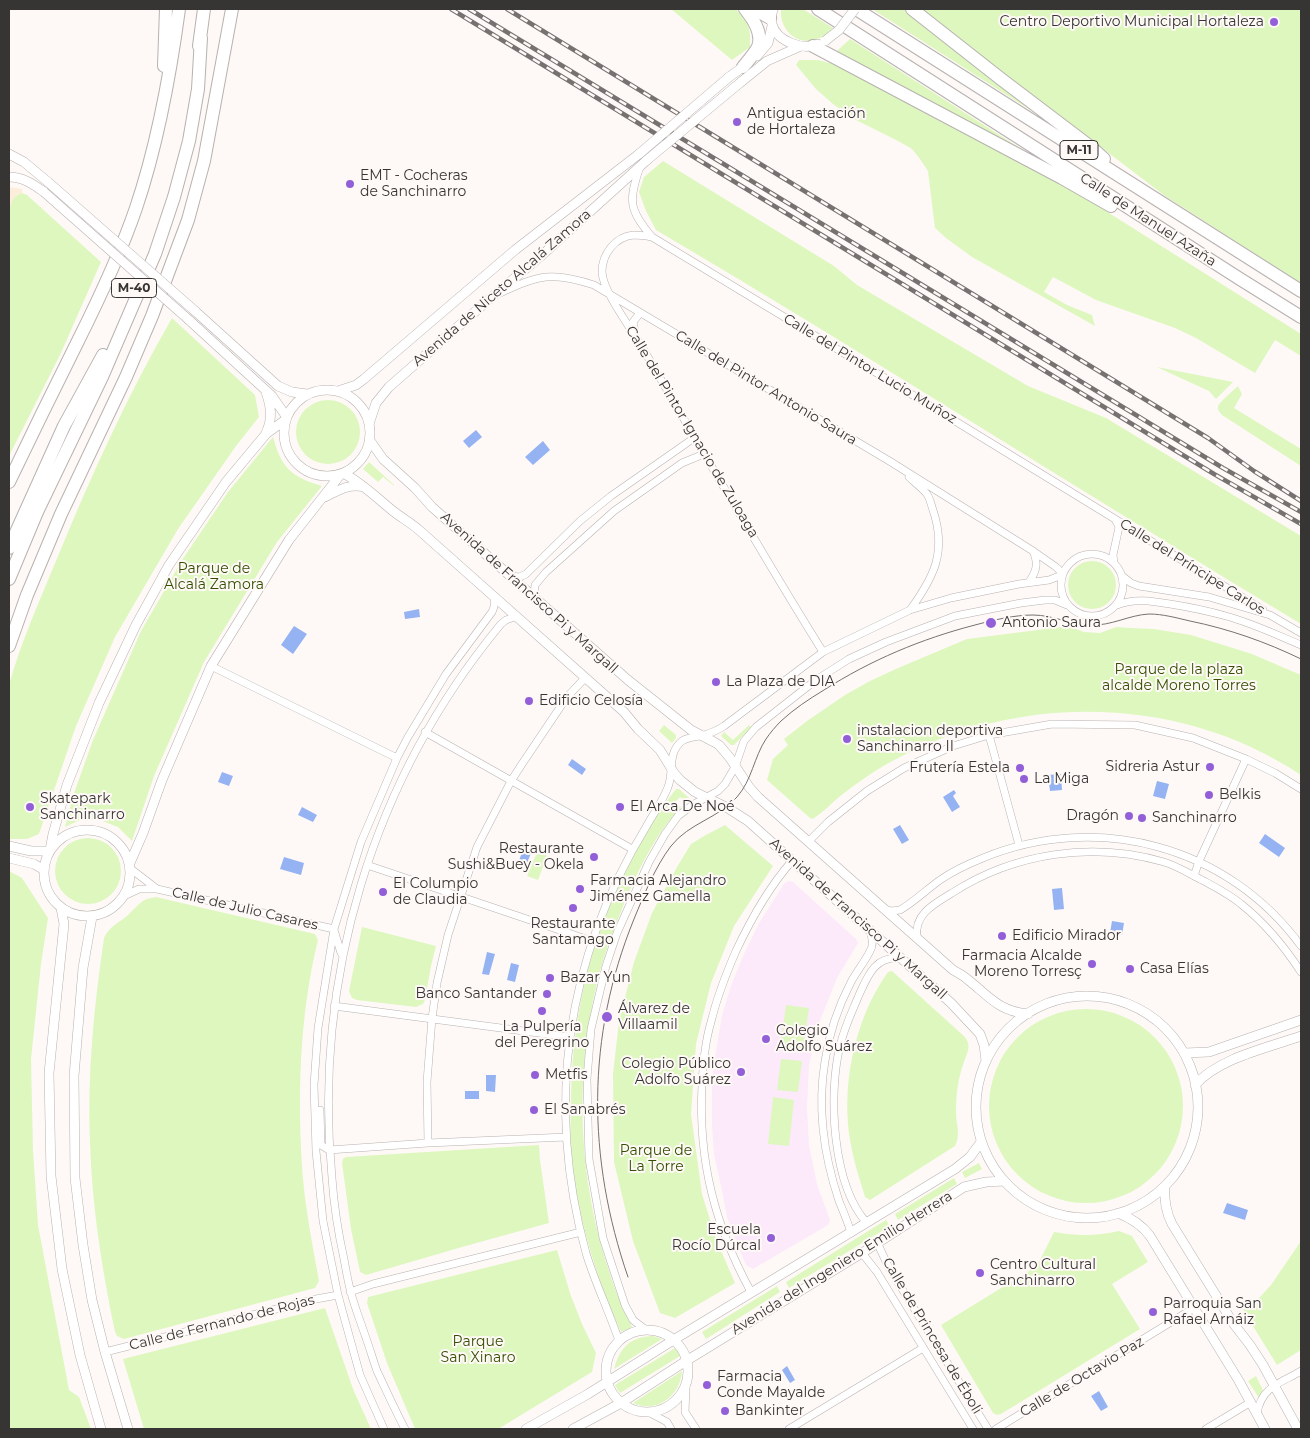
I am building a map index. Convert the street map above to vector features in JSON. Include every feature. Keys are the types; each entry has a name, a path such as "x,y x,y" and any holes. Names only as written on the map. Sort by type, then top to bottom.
{"highway":[{"path":"162,111 166,9"},
{"name":"M-40","path":"9,482 104,289 126,237 155,145 172,61 179,9"},
{"name":"M-40","path":"9,548 64,426 96,369 123,313 149,250 165,205 181,143 191,97 204,9"},
{"path":"9,646 27,595 61,514 126,377 152,316 188,220 204,161 231,9"},
{"path":"743,67 758,46 758,31 754,21 745,9"},
{"path":"754,9 772,18"},
{"name":"Calle de Manuel Azaña","path":"818,9 1240,280 1301,317"},
{"name":"Calle de Manuel Azaña","path":"856,9 1301,291"},
{"path":"912,9 1092,148 1124,178"},
{"path":"9,580 37,512 102,377 155,254 174,197 189,141 198,89 201,38"},
{"path":"807,46 1062,178 1240,280"}],"street":[{"name":"Avenida de Niceto Alcalá Zamora","path":"369,424 376,403 389,387 541,256 644,163 767,61 825,41 839,30 856,9"},
{"name":"Avenida de Niceto Alcalá Zamora","path":"338,391 356,385 364,379 515,250 639,154 729,77 758,55 768,42 772,18"},
{"path":"772,18 774,31 783,39 807,46"},
{"path":"9,154 24,162 48,182 278,386 292,392 307,394 322,390 338,391 347,395 361,407 369,424 369,439 366,450 361,458 342,474 289,540 211,666 162,780 131,866 130,882 126,895 117,906 105,913 92,917 71,914 53,900 44,881 44,870 67,785 99,702 136,625 169,564 226,482 266,434 285,418 293,405 307,394"},
{"name":"Calle del Pintor Lucio Muñoz","path":"644,163 635,182 632,197 634,210 639,222 652,237 880,374 1115,519"},
{"path":"9,177 18,177 44,192 190,320 265,390 278,403 285,418 285,443 289,453 296,462 304,469 313,473 330,476 342,474"},
{"name":"Calle del Pintor Ignacio de Zuloaga","path":"652,237 633,235 620,240 610,247 605,257 602,272 608,294 636,337 694,438 823,652"},
{"name":"Calle del Pintor Antonio Saura","path":"493,296 524,282 552,276 565,276 594,285 892,462 1056,566 1062,575"},
{"path":"636,337 633,322 640,313"},
{"path":"265,390 271,411 271,419 266,434"},
{"path":"510,576 520,577 526,574 580,521 694,438"},
{"name":"Avenida de Francisco Pi y Margall","path":"369,439 385,462 415,488 429,504 633,685 681,723 719,745 753,792 953,970 968,979 998,1005 1011,1011 1028,1014"},
{"path":"534,597 535,585 546,572 614,511 682,463 704,454"},
{"name":"Calle del Pintor Antonio Saura","path":"892,462 928,494 939,534 938,556 930,580 910,610"},
{"name":"Avenida de Francisco Pi y Margall","path":"342,474 365,487 419,530 627,715 638,729 660,750 674,774 687,786 743,817 952,1003 978,1031 982,1039 986,1061"},
{"path":"322,499 352,485 365,487"},
{"path":"1114,563 1114,549 1119,527 1115,519"},
{"name":"Calle del Príncipe Carlos","path":"1115,519 1301,633"},
{"path":"1028,582 1034,575 1037,567 1033,551"},
{"path":"646,1330 633,1320 625,1305 603,1238 590,1159 587,1079 591,1029 606,966 617,934 649,862 665,834 678,816 721,788 735,767 744,741 756,727 816,680 849,659 886,642 955,616 1021,603 1055,600 1067,605 1076,613 1089,617 1101,616 1117,605 1124,588 1122,576 1114,563 1097,554 1085,555 1069,564 1062,575 1061,581 1062,594 1067,605"},
{"path":"619,1341 594,1278 581,1232 569,1167 566,1137 566,1073 569,1037 580,982 605,906 632,849 664,796 670,780 673,756 679,744 687,738 701,736 724,726 823,652 910,610 951,598 1028,582 1049,580 1062,575"},
{"name":"Calle del Príncipe Carlos","path":"1122,576 1139,586 1210,597 1270,615"},
{"path":"384,1429 360,1375 338,1295 323,1221 316,1151 314,1085 318,1028 334,929 361,842 397,758 446,674 492,612 495,597"},
{"name":"Calle del Príncipe Carlos","path":"1117,605 1126,601 1137,600 1202,610 1235,619 1301,645"},
{"path":"405,1429 376,1368 350,1292 335,1218 329,1150 328,1072 334,1006 346,936 367,865 388,808 425,732 460,678 493,633 506,620 517,616"},
{"path":"211,666 397,758"},
{"path":"428,1143 427,1082 432,1018 437,982 448,935 460,896 477,846 511,781 567,697 585,678"},
{"path":"809,841 828,822 861,796 904,768 953,746 989,735 1052,724 1135,726 1193,738 1246,759 1275,773 1301,789"},
{"path":"425,732 632,849"},
{"path":"989,735 1019,845"},
{"path":"1194,876 1199,861 1246,759"},
{"path":"9,846 31,851 50,850 67,834 78,830 95,830 111,836 120,844 131,866"},
{"path":"887,910 900,910 951,873 982,858 1019,845 1066,838 1110,837 1154,846 1199,861 1252,894 1272,913 1301,946"},
{"path":"917,937 916,925 928,909 971,881 1004,866 1060,854 1098,851 1121,853 1163,862 1215,887 1239,902 1285,948 1301,972"},
{"path":"9,858 34,864 44,870"},
{"path":"751,1292 736,1264 721,1227 706,1167 702,1125 703,1065 710,1023 726,974 749,924 774,884 792,861"},
{"path":"367,865 592,941"},
{"name":"Calle de Julio Casares","path":"131,866 157,889"},
{"name":"Calle de Julio Casares","path":"126,895 139,889 157,889 334,929"},
{"path":"61,908 64,924 49,1074 51,1176 62,1269 80,1356 101,1429"},
{"path":"92,917 83,968 74,1076 75,1178 92,1300 128,1429"},
{"path":"334,929 342,955"},
{"path":"851,1233 826,1154 821,1120 822,1084 829,1040 838,1012 850,983 871,949 870,930"},
{"path":"866,1223 858,1213 850,1196 839,1159 835,1129 834,1086 840,1046 850,1015 863,985 878,963 888,959 901,958"},
{"path":"1070,997 1101,997 1116,1000 1139,1010 1159,1023 1184,1053 1195,1085 1198,1112 1195,1131 1190,1149 1181,1165 1165,1186 1146,1201 1118,1213 1090,1218 1071,1217 1053,1213 1036,1206 1021,1196 1004,1181 988,1157 981,1142 977,1123 976,1103 980,1077 986,1061 1003,1034 1018,1020 1044,1005 1070,997"},
{"path":"334,1006 569,1037"},
{"path":"1184,1053 1214,1051 1301,1020"},
{"path":"1195,1085 1206,1074 1225,1063 1301,1036"},
{"path":"314,1085 320,1108 321,1145 329,1150 428,1143 566,1137"},
{"name":"Avenida del Ingeniero Emilio Herrera","path":"526,1429 608,1382 751,1292 955,1169 970,1157 981,1142"},
{"name":"Avenida del Ingeniero Emilio Herrera","path":"573,1429 621,1403 964,1187 986,1182 1004,1181"},
{"path":"1165,1186 1165,1201 1172,1224 1230,1319 1250,1345 1298,1429"},
{"path":"1118,1213 1146,1230 1251,1402 1265,1429"},
{"path":"350,1292 374,1284 581,1232"},
{"name":"Calle de Princesa de Éboli","path":"878,1242 888,1266 988,1429"},
{"name":"Calle de Princesa de Éboli","path":"862,1252 877,1272 973,1429"},
{"name":"Calle de Fernando de Rojas","path":"105,1352 338,1295"},
{"name":"Calle de Octavio Paz","path":"996,1429 1194,1308"},
{"path":"686,1387 678,1400 665,1409 650,1413 630,1409 613,1394 608,1382 606,1368 610,1353 619,1341 627,1335 636,1332 646,1330 657,1331 675,1339 684,1352 686,1361 688,1376 686,1412 696,1429"},
{"path":"789,1429 923,1348"},
{"path":"1257,1413 1259,1403 1267,1391 1301,1371"},
{"path":"1206,1429 1251,1402"},
{"path":"650,1413 667,1422 671,1429"}],"shaded area":[{"path":"9,187 22,189 22,193 17,195 9,210"},
{"name":"Colegio Adolfo Suárez","path":"788,881 793,882 856,939 858,943 837,978 817,1028 809,1066 807,1108 809,1145 817,1184 830,1220 828,1225 753,1269 746,1265 727,1217 714,1155 712,1077 722,1015 732,983 759,923 784,884"}],"green space":[{"path":"671,9 736,9 748,26 750,47 732,60"},
{"path":"781,9 803,9 833,28 822,37 812,41 798,39 792,36 783,24"},
{"path":"872,9 906,9 954,45 1035,113"},
{"path":"920,9 1301,9 1301,283 1165,196"},
{"path":"850,39 1017,146 1020,151 836,53"},
{"path":"799,60 818,60 834,64 1063,184 1301,334 1301,356 1275,340 1255,373 1196,338 1175,328 1096,300 1053,277 1044,292 1067,305 1092,315 1095,326 972,257 935,228 928,171 912,149 854,119 833,104 816,89 796,65"},
{"path":"663,161 834,266 857,285 1028,386 1106,418 1301,536 1301,624 818,327 656,230 639,192 644,177"},
{"path":"22,193 27,195 101,262 60,355 9,456 9,210 15,198"},
{"path":"172,318 255,395 259,417 236,446 178,529 115,637 76,726 39,834 27,839 9,839 9,685 14,669 37,607 96,468 124,407"},
{"path":"1157,367 1233,382 1216,399 1209,391"},
{"path":"1238,386 1242,394 1234,408 1301,449 1301,466 1222,415 1218,409 1219,405"},
{"path":"328,400 340,402 351,409 358,420 360,432 358,444 351,455 340,462 328,464 316,462 305,455 298,444 296,432 298,420 305,409 316,402"},
{"name":"Parque de Alcalá Zamora","path":"273,437 280,456 289,469 302,479 322,486 277,542 204,662 154,776 132,841 118,827 100,820 80,820 65,827 73,796 93,740 141,631 182,560 228,492"},
{"path":"369,462 394,486 383,477 378,482 363,469"},
{"path":"1092,561 1101,563 1109,568 1114,576 1116,585 1114,594 1109,602 1101,607 1092,609 1083,607 1075,602 1070,594 1068,585 1070,576 1075,568 1083,563"},
{"name":"Parque de la plaza alcalde Moreno Torres","path":"1069,626 1084,632 1100,633 1116,627 1154,629 1191,635 1252,654 1301,675 1301,775 1255,749 1206,730 1155,717 1103,712 1051,713 999,721 948,736 900,757 876,771 846,791 813,819 767,780 773,759 788,745 784,739 845,695 870,681 967,639"},
{"path":"664,725 676,735 672,743 659,731"},
{"path":"749,725 751,727 734,745 731,745 721,736 724,732 733,740"},
{"path":"676,789 679,789 689,798 687,803 680,797 675,802 681,808 655,841 622,909 598,977 589,1023 585,1059 583,1132 586,1168 600,1239 614,1287 632,1327 621,1332 612,1313 591,1254 573,1174 570,1126 574,1045 585,983 603,923 615,893 635,854 657,816"},
{"name":"Parque de La Torre","path":"725,825 773,866 734,926 711,983 696,1044 691,1114 702,1194 716,1239 735,1283 675,1318 660,1313 633,1241 614,1162 613,1074 619,1021 634,962 652,913 691,844"},
{"path":"88,838 101,841 111,848 118,858 121,871 118,884 111,894 101,901 88,904 75,901 65,894 58,884 55,871 58,858 65,848 75,841"},
{"path":"538,850 547,856 538,880 527,876"},
{"path":"9,871 22,878 48,918 31,1059 33,1150 38,1225 69,1390 79,1397 91,1429 9,1429"},
{"path":"156,897 315,934 318,940 303,1029 300,1119 304,1192 319,1281 315,1288 124,1339 117,1336 115,1332 95,1215 89,1117 92,1040 104,938 113,926 126,917 141,902"},
{"path":"362,927 436,946 423,1004 416,1007 352,998 349,991"},
{"path":"892,971 965,1037 969,1046 960,1074 956,1099 958,1133 955,1146 870,1200 865,1197 851,1145 847,1101 849,1078 858,1033 866,1011 888,972"},
{"path":"786,1005 809,1008 803,1050 780,1047"},
{"path":"1096,1009 1105,1010 1132,1020 1155,1037 1167,1052 1176,1069 1182,1087 1182,1125 1176,1143 1167,1160 1155,1175 1140,1187 1123,1196 1105,1202 1076,1203 1067,1202 1040,1192 1024,1181 1011,1168 1000,1152 990,1125 989,1096 990,1087 1000,1060 1011,1044 1024,1031 1040,1020 1067,1010"},
{"path":"781,1059 802,1061 798,1092 777,1090"},
{"path":"773,1097 794,1100 789,1146 768,1144"},
{"path":"539,1145 549,1223 366,1275 360,1272 351,1229 343,1159 346,1157"},
{"path":"979,1163 982,1169 965,1178 962,1172"},
{"path":"954,1178 957,1184 898,1220 895,1214"},
{"path":"886,1220 890,1226 789,1288 786,1282"},
{"path":"1119,1231 1132,1236 1148,1262 1112,1284 1140,1329 1001,1414 993,1413 941,1325 1037,1266 1054,1232 1087,1235"},
{"path":"1301,1241 1301,1350 1277,1365 1243,1310 1260,1297 1271,1285"},
{"name":"Parque San Xinaro","path":"557,1250 571,1296 596,1353 592,1372 498,1429 415,1429 387,1363 367,1303 368,1297"},
{"path":"777,1286 780,1292 706,1339 702,1332"},
{"path":"325,1308 353,1389 371,1429 144,1429 123,1359"},
{"path":"653,1336 662,1339 614,1369 619,1355 627,1345 638,1338"},
{"path":"675,1348 680,1356 620,1393 615,1385"},
{"path":"682,1371 677,1388 666,1400 651,1406 633,1403"},
{"path":"1256,1376 1263,1390 1259,1398 1248,1381"}],"water":[{"path":"476,430 482,437 469,448 463,441"},
{"path":"543,441 550,450 533,465 525,457"},
{"path":"419,609 420,617 405,619 404,612"},
{"path":"294,626 307,634 293,654 281,645"},
{"path":"572,759 586,769 582,775 568,765"},
{"path":"222,772 233,776 229,786 218,782"},
{"path":"1061,774 1062,790 1050,791 1048,775"},
{"path":"1157,781 1169,784 1165,799 1153,796"},
{"path":"954,790 956,793 953,796 960,807 952,812 943,797"},
{"path":"302,807 317,815 313,822 298,815"},
{"path":"900,825 909,840 902,844 893,829"},
{"path":"1265,834 1285,848 1279,857 1259,843"},
{"path":"523,850 531,853 526,866 518,863"},
{"path":"284,857 304,863 301,875 280,869"},
{"path":"1062,888 1064,909 1054,910 1052,889"},
{"path":"1112,921 1124,923 1122,935 1110,933"},
{"path":"487,952 495,954 489,975 482,974"},
{"path":"511,963 519,965 515,982 507,980"},
{"path":"486,1075 496,1075 495,1092 486,1091"},
{"path":"465,1091 479,1091 479,1099 465,1099"},
{"path":"1227,1203 1248,1210 1245,1220 1223,1213"},
{"path":"787,1366 795,1380 790,1383 782,1370"},
{"path":"1099,1391 1108,1407 1101,1411 1091,1396"}],"tram line":[{"path":"628,1277 605,1187 599,1143 600,1053 607,1008 618,963 642,900 665,854 678,838 722,810 737,797 746,783 762,746 769,734 781,721 807,701 842,679 878,660 935,637 1019,616 1040,615 1076,623 1098,625 1142,615 1165,615 1233,632 1301,659"}],"railway":[{"path":"451,9 1214,474 1301,524"},
{"path":"469,9 1223,468 1301,512"},
{"path":"507,9 1208,438 1254,471 1301,501"}],"place":[{"name":"Centro Deportivo Municipal Hortaleza","path":"1274,22"},
{"name":"Antigua estación de Hortaleza","path":"737,122"},
{"name":"EMT - Cocheras de Sanchinarro","path":"350,184"},
{"name":"Antonio Saura","path":"991,623"},
{"name":"La Plaza de DIA","path":"716,682"},
{"name":"Edificio Celosía","path":"529,701"},
{"name":"instalacion deportiva Sanchinarro II","path":"847,739"},
{"name":"Sidreria Astur","path":"1210,767"},
{"name":"Frutería Estela","path":"1020,768"},
{"name":"La Miga","path":"1024,779"},
{"name":"Belkis","path":"1209,795"},
{"name":"Skatepark Sanchinarro","path":"30,807"},
{"name":"El Arca De Noé","path":"620,807"},
{"name":"Dragón","path":"1129,816"},
{"name":"Sanchinarro","path":"1142,818"},
{"name":"Restaurante Sushi&Buey - Okela","path":"594,857"},
{"name":"Farmacia Alejandro Jiménez Gamella","path":"580,889"},
{"name":"El Columpio de Claudia","path":"383,892"},
{"name":"Restaurante Santamago","path":"573,908"},
{"name":"Edificio Mirador","path":"1002,936"},
{"name":"Farmacia Alcalde Moreno Torresç","path":"1092,964"},
{"name":"Casa Elías","path":"1130,969"},
{"name":"Bazar Yun","path":"550,978"},
{"name":"Banco Santander","path":"547,994"},
{"name":"La Pulpería del Peregrino","path":"542,1011"},
{"name":"Álvarez de Villaamil","path":"607,1017"},
{"name":"Colegio Adolfo Suárez","path":"766,1039"},
{"name":"Colegio Público Adolfo Suárez","path":"741,1072"},
{"name":"Metfis","path":"535,1075"},
{"name":"El Sanabrés","path":"534,1110"},
{"name":"Escuela Rocío Dúrcal","path":"771,1238"},
{"name":"Centro Cultural Sanchinarro","path":"980,1273"},
{"name":"Parroquia San Rafael Arnáiz","path":"1153,1312"},
{"name":"Farmacia Conde Mayalde","path":"707,1385"},
{"name":"Bankinter","path":"725,1411"}]}
